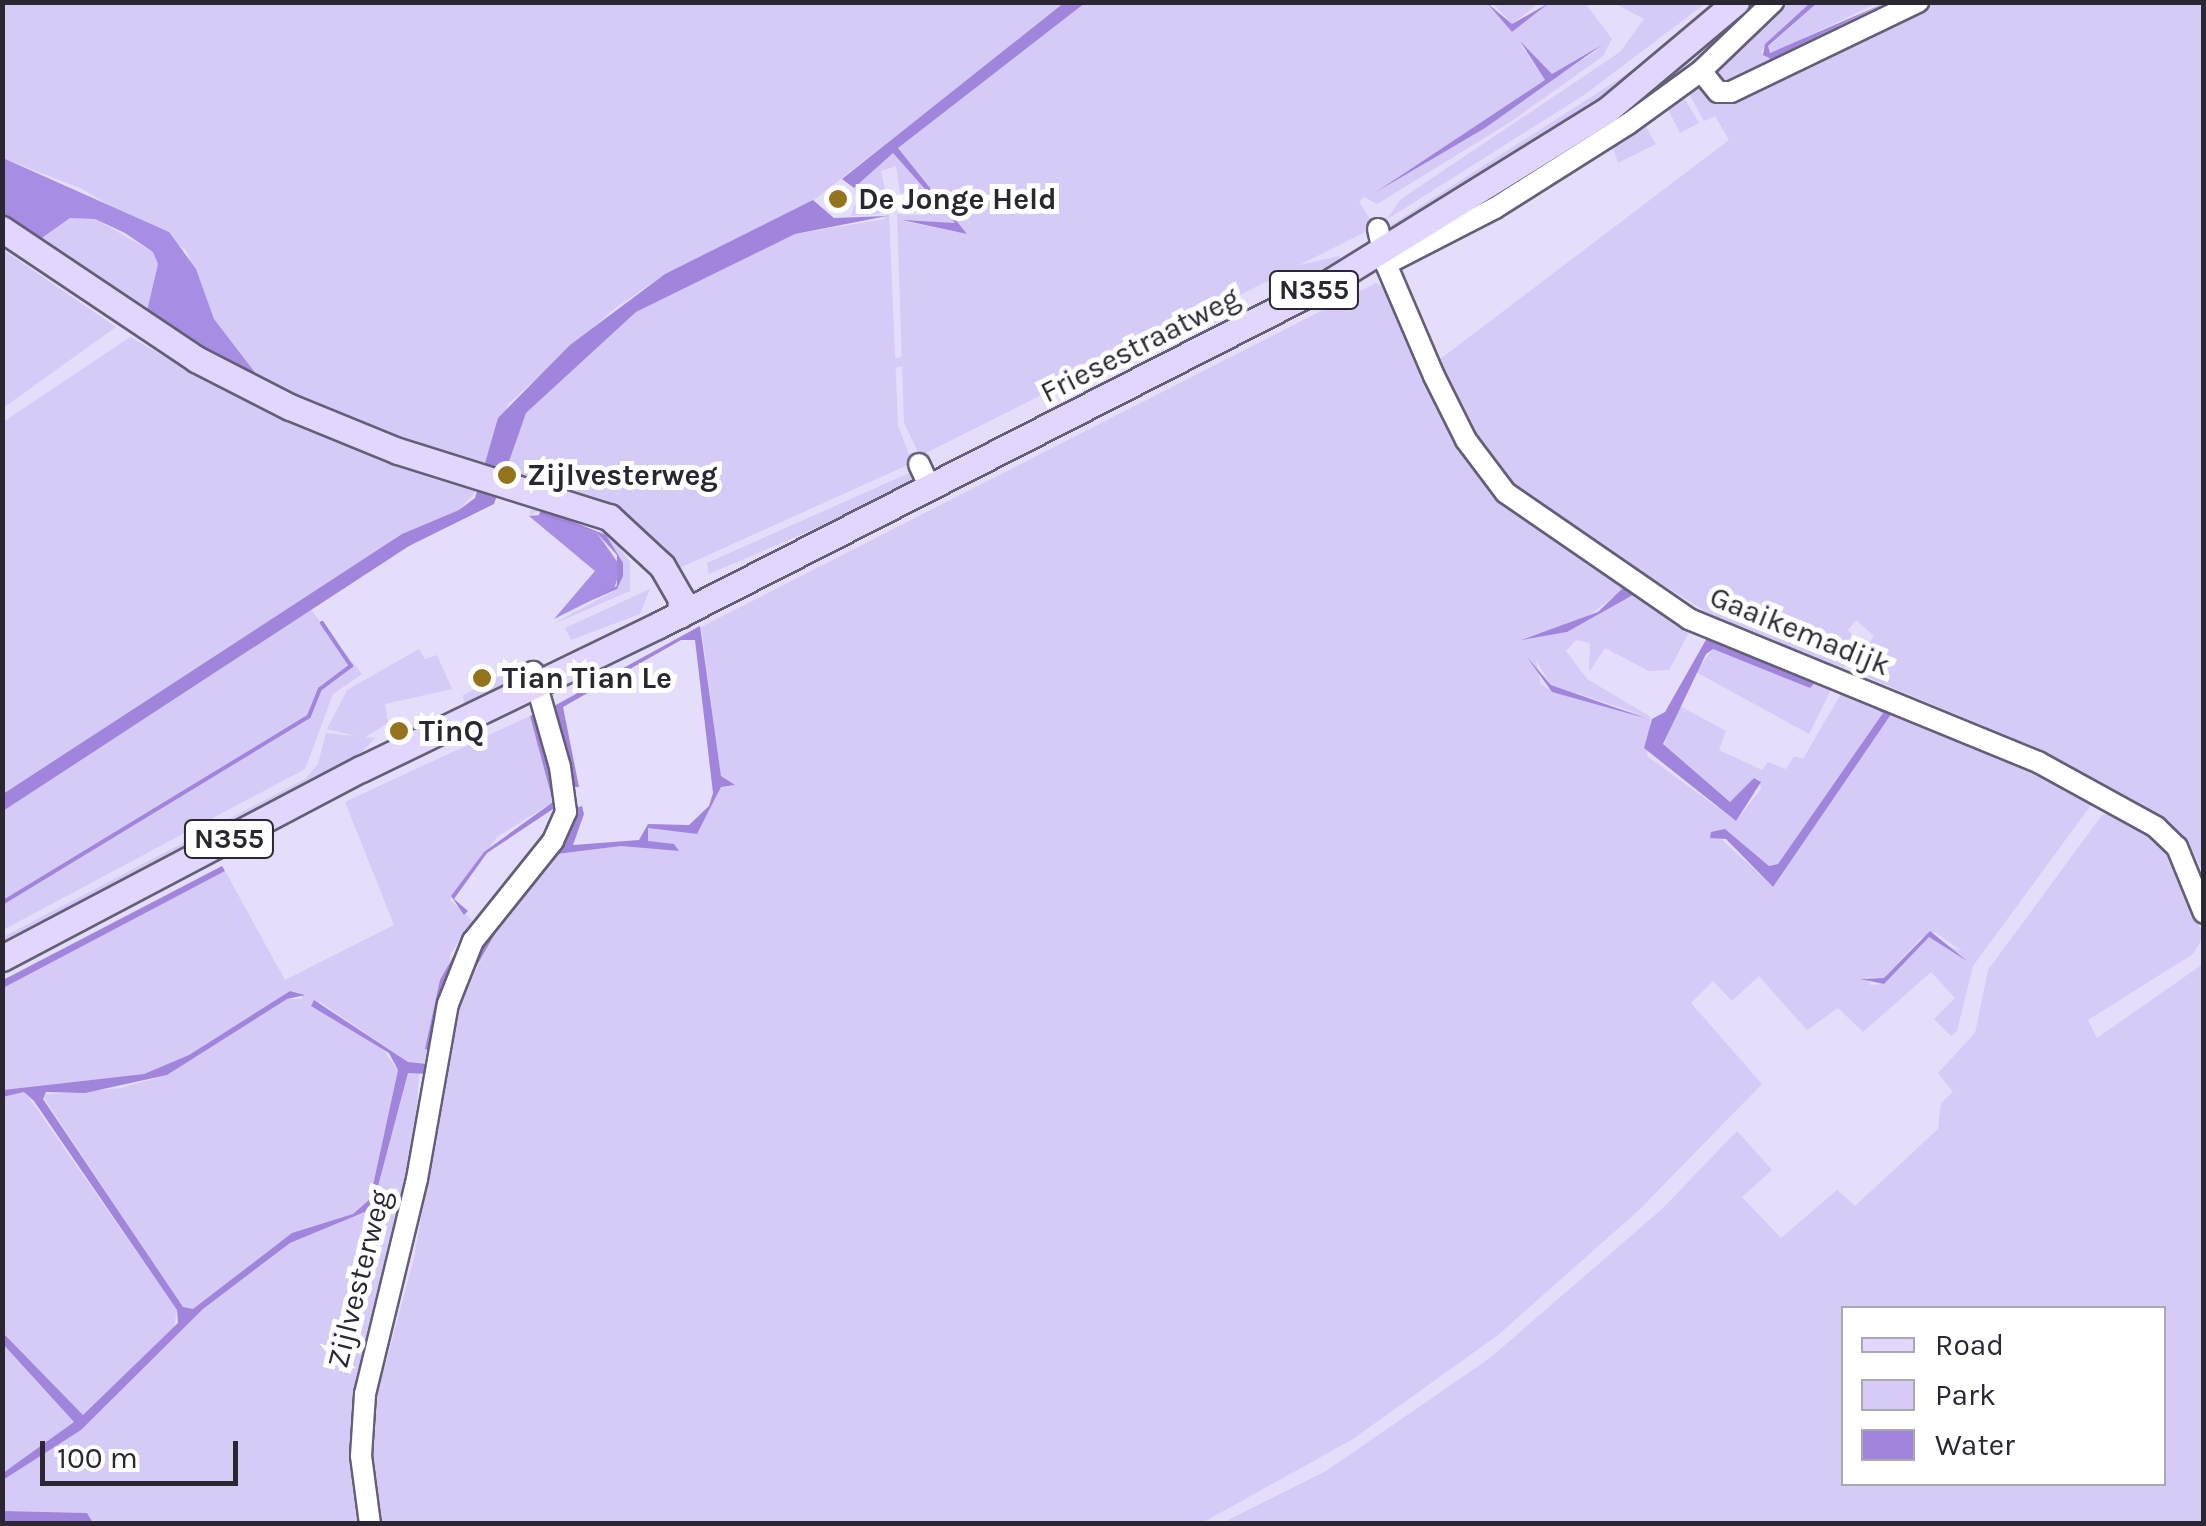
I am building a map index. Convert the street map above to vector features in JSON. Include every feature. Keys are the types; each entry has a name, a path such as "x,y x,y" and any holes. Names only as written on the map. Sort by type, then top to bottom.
{"main road":[{"name":"Friesestraatweg","path":"2,958 535,679 802,547 924,474 1206,350 1606,111 1736,2"},
{"path":"2,229 196,359 347,432 600,512 638,543 676,607"}],"street":[{"name":"Friesestraatweg","path":"1382,248 1552,173 1700,70 1772,2"},
{"path":"1700,70 1718,92 1732,92 1918,2"},
{"name":"Gaaikemadijk","path":"1382,248 1466,440 1506,493 1704,627 2038,762 2156,827 2177,847 2204,913"},
{"name":"Zijlvesterweg","path":"370,1524 361,1456 366,1394 417,1179 448,1004 474,941 553,841 566,812 535,679"}],"green space":[{"path":"3,3 1065,3 814,200 665,274 614,309 508,404 484,467 439,456 263,383 214,319 186,250 82,189 3,158"},
{"path":"1085,3 1487,3 1512,32 1549,3 1585,3 1612,39 1603,56 1509,123 1377,204 1364,197 1359,202 1375,227 920,456 904,423 897,214 925,215 926,195 900,193 896,166 881,171 887,198 857,198 854,188 893,153 955,223 902,221 967,234 898,148","holes":["1520,44 1552,74 1601,48 1376,192 1545,80"]},
{"path":"1493,3 1539,3 1512,24"},
{"path":"1614,3 1706,3 1584,95 1386,220 1401,199 1620,52 1644,19"},
{"path":"1780,3 1810,3 1770,39 1761,52 1768,58 1885,3 1905,3 1724,84 1716,67"},
{"path":"1817,3 1877,3 1773,53 1766,49"},
{"path":"1928,3 2203,3 2203,871 2185,837 2135,801 2032,746 1850,670 1874,636 1856,620 1848,630 1857,641 1844,668 1732,628 1529,501 1487,454 1439,360 1729,140 1715,116 1704,121 1687,90 1698,85 1709,96 1738,97"},
{"path":"1644,63 1631,84 1392,234 1388,227"},
{"path":"1682,94 1699,123 1680,133 1667,107"},
{"path":"1643,122 1656,144 1618,163 1611,142"},
{"path":"855,204 889,212 898,425 912,463 675,570 633,526 503,472 526,413 636,312 795,234 885,219 885,213 851,216"},
{"path":"70,218 95,219 153,252 158,264 146,315 39,240"},
{"path":"2,249 116,327 3,408 2,408"},
{"path":"1339,256 1341,265 890,369 888,360"},
{"path":"1376,283 1387,289 1454,436 1490,489 1624,589 1583,620 1521,639 1567,632 1633,595 1691,629 1669,670 1649,671 1605,648 1589,672 1590,643 1576,640 1566,651 1587,679 1651,717 1647,756 1736,821 1761,789 1758,778 1730,802 1664,746 1678,705 1726,731 1719,750 1762,770 1768,762 1786,769 1794,756 1803,759 1842,692 1883,713 1778,864 1769,866 1725,829 1719,837 1773,887 1892,713 2011,759 2094,801 1973,966 1957,1031 1951,1036 1934,1019 1955,998 1931,972 1863,1032 1838,1008 1807,1030 1759,976 1732,1001 1713,981 1691,1003 1762,1084 1639,1210 1498,1335 1353,1439 1202,1523 382,1523 371,1466 371,1418 414,1258 462,982 469,982 507,913 557,854 621,846 679,851 648,841 648,828 697,834 721,787 734,786 721,776 701,627","holes":["1536,660 1551,685 1644,715 1552,692 1541,684","1935,932 1963,952 1928,937 1884,984 1871,985 1865,977 1884,978 1920,939"]},
{"path":"130,337 226,391 478,489 459,510 402,534 3,794 3,422"},
{"path":"916,470 918,479 879,501 709,574 707,563"},
{"path":"533,506 587,514 609,534 630,562 630,591 549,626 614,591 623,563 599,529 541,509 529,516"},
{"path":"650,589 640,614 571,640 565,628"},
{"path":"311,610 362,674 333,694 305,769 3,930 3,811"},
{"path":"419,649 425,659 437,655 452,689 385,704 388,723 364,738 327,729 347,690"},
{"path":"1713,649 1810,688 1818,679 1833,686 1809,734 1696,672"},
{"path":"525,664 530,669 471,704 464,702 463,695"},
{"path":"530,716 553,802 497,837 450,900 473,921 451,953 424,1063 408,1062 320,1002 311,1006 379,1045 398,1070 370,1199 353,1214 307,1231 192,1310 183,1308 42,1095 121,1088 167,1075 287,999 302,999 301,993 290,991 189,1055 144,1074 3,1090 3,988 225,871 285,980 394,925 345,802"},
{"path":"326,733 375,738 344,771 3,951 3,937 305,779 318,764"},
{"path":"2119,814 2176,855 2203,937 2193,954 2088,1020 2097,1038 2203,964 2203,1523 1220,1524 1326,1471 1490,1358 1662,1209 1737,1131 1772,1170 1742,1197 1781,1238 1837,1190 1855,1206 1938,1129 1941,1103 1953,1092 1938,1073 1975,1033 1988,970 2102,815"},
{"path":"419,1071 413,1175 352,1433 362,1523 93,1524 87,1513 3,1511 3,1480 81,1430 203,1309 290,1243 372,1209 408,1073"},
{"path":"25,1092 177,1310 173,1333 83,1415 3,1333 3,1097"},
{"path":"3,1344 74,1422 3,1473"}],"shaded area":[{"path":"3,158 169,232 196,269 214,319 263,383 146,315 158,264 153,252 125,233 95,219 70,218 39,240 3,215"},
{"path":"540,515 597,533 621,567 614,589 554,619 595,571 529,516"}],"water":[{"path":"1065,2 1085,3 898,148 967,234 902,220 955,223 893,153 854,188 842,179"},
{"path":"1487,3 1512,24 1549,3 1512,32"},
{"path":"1810,3 1817,3 1768,46 1770,53 1885,3 1771,59 1763,55 1765,44"},
{"path":"1520,41 1552,74 1602,45 1485,128 1376,192 1545,80"},
{"path":"813,200 834,218 887,216 795,234 636,312 526,413 494,504 409,546 3,811 3,794 402,534 459,510 475,498 498,418 570,345 665,274"},
{"path":"541,509 606,535 623,563 617,589 590,601 617,586 617,555 597,533 539,515"},
{"path":"1625,586 1653,607 1633,595 1567,632 1521,640 1598,612"},
{"path":"700,626 721,776 735,785 721,787 697,834 648,828 648,841 674,844 679,851 621,846 557,854 507,913 467,983 478,948 566,835 576,808 582,806 584,814 573,845 639,840 648,824 689,825 709,806 713,793 695,640 681,640 563,707 579,787 572,787 554,706"},
{"path":"1707,638 1818,679 1810,688 1713,649 1706,654 1663,744 1730,802 1754,778 1761,782 1736,821 1644,748 1652,719 1665,712"},
{"path":"1527,657 1551,685 1645,718 1552,692"},
{"path":"1842,692 1894,710 1773,887 1726,839 1710,838 1711,832 1725,829 1769,866 1778,864 1883,713"},
{"path":"536,713 551,757 556,807 487,853 454,899 468,911 464,915 451,896 484,852 553,802 530,716"},
{"path":"222,866 225,871 3,988 3,980"},
{"path":"473,921 444,986 432,1050 425,1049 440,980"},
{"path":"1930,931 1967,961 1929,937 1884,984 1860,979 1884,978"},
{"path":"290,991 305,995 287,999 167,1075 85,1093 46,1092 43,1099 183,1307 193,1309 292,1233 353,1214 370,1199 398,1070 389,1053 311,1006 314,1000 408,1062 428,1064 427,1074 408,1073 372,1209 290,1243 203,1309 81,1430 3,1480 3,1473 74,1422 3,1344 3,1333 83,1415 178,1323 177,1310 34,1101 24,1092 3,1097 3,1090 144,1074 189,1055"},
{"path":"3,1511 87,1513 93,1523 3,1523"}],"waterway":[{"path":"2,903 309,716 320,689 351,666 322,623"}],"place":[{"name":"De Jonge Held","path":"838,199"},
{"name":"Zijlvesterweg","path":"507,475"},
{"name":"Tian Tian Le","path":"482,678"},
{"name":"TinQ","path":"399,731"}]}
